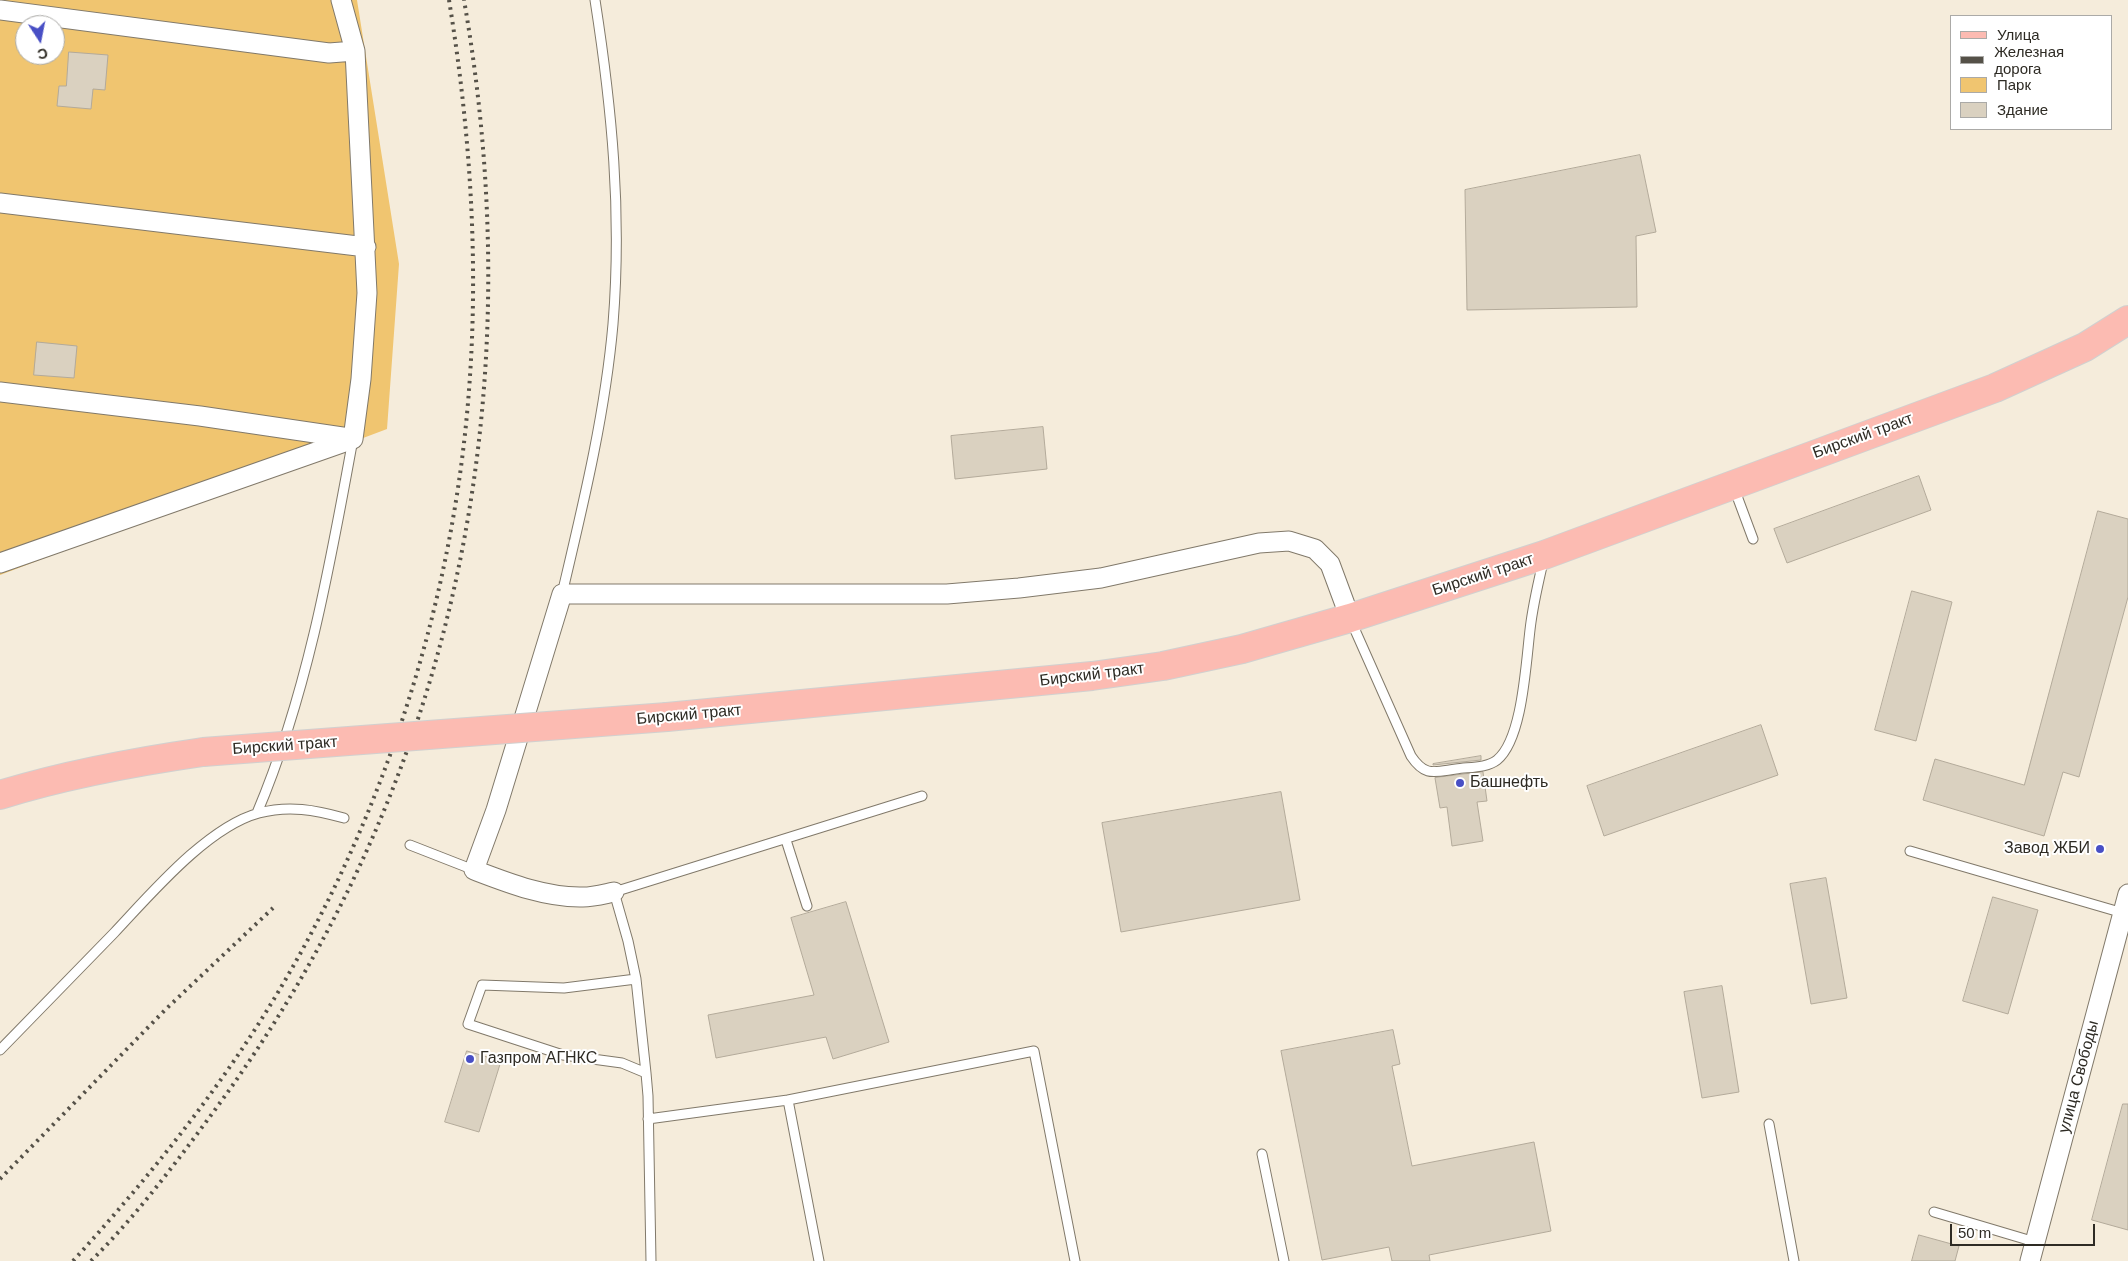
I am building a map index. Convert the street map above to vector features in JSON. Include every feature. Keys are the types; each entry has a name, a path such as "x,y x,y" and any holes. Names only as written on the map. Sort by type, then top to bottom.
{"main road":[{"name":"Бирский тракт","path":"0,795 43,782 98,769 203,752 667,717 1101,675 1163,666 1242,650 1350,618 1544,555 1995,388 2085,347 2128,320"}],"street":[{"path":"341,0 355,51 366,246 367,293 361,379 353,439"},
{"path":"0,10 329,53 355,51"},
{"path":"0,203 366,246"},
{"path":"0,392 200,416 353,439"},
{"path":"0,563 353,439"},
{"path":"614,892 583,897 550,893 523,887 474,870 496,810 562,594 947,594 1101,578 1259,543 1289,541 1315,549 1330,564 1350,618"},
{"name":"улица Свободы","path":"2030,1261 2128,894"}],"lane":[{"path":"562,594 583,506 604,398 613,324 617,234 614,140 595,0"},
{"path":"258,813 276,770 310,649 353,439"},
{"path":"1732,484 1753,540"},
{"path":"1350,618 1411,756 1419,768 1429,773 1487,765 1496,760 1506,749 1515,730 1531,621 1544,555"},
{"path":"651,1261 646,1073 636,979 628,941 614,892 786,840 922,796"},
{"path":"0,1050 193,854 228,827 258,813 286,808 313,809 344,818"},
{"path":"786,840 807,906"},
{"path":"410,845 474,870"},
{"path":"1910,851 2123,913"},
{"path":"636,979 564,988 482,985 468,1024 563,1055 622,1063 646,1073"},
{"path":"648,1118 788,1100 1034,1051 1075,1261"},
{"path":"788,1100 819,1261"},
{"path":"1769,1124 1794,1261"},
{"path":"1262,1154 1284,1261"},
{"path":"1934,1212 2035,1242"}],"green space":[{"path":"0,0 357,0 399,264 387,429 0,575"}],"building":[{"path":"69,52 108,55 105,90 93,89 91,109 57,106 59,86 66,86"},
{"path":"1640,155 1656,232 1636,236 1637,307 1467,310 1465,190"},
{"path":"37,342 77,346 74,378 34,375"},
{"path":"1043,427 1047,469 955,479 951,436"},
{"path":"1919,476 1931,510 1787,563 1774,529"},
{"path":"2098,511 2128,519 2128,597 2079,777 2063,772 2044,836 1923,800 1935,759 2024,785"},
{"path":"1912,591 1952,602 1916,741 1875,730"},
{"path":"1761,725 1778,775 1604,836 1587,786"},
{"path":"1481,756 1481,760 1433,765 1433,764"},
{"path":"1483,772 1487,801 1477,802 1483,841 1452,846 1447,807 1440,808 1435,778"},
{"path":"1281,792 1300,900 1121,932 1102,823"},
{"path":"1826,878 1847,998 1811,1004 1790,884"},
{"path":"1993,897 2038,910 2008,1014 1963,1001"},
{"path":"846,902 889,1042 833,1059 826,1037 716,1058 708,1015 814,995 791,918"},
{"path":"1722,986 1739,1092 1702,1098 1684,992"},
{"path":"1393,1030 1400,1064 1392,1066 1412,1166 1534,1142 1551,1231 1429,1255 1430,1261 1392,1261 1389,1247 1322,1260 1281,1051"},
{"path":"467,1051 501,1061 479,1132 445,1122"},
{"path":"2123,1104 2128,1104 2128,1230 2092,1220"},
{"path":"1919,1235 1959,1246 1955,1261 1912,1261"}],"railway":[{"path":"73,1261 139,1185 201,1107 240,1052 286,978 328,900 365,819 397,736 423,650 444,564 460,477 472,341 473,243 471,195 462,97 449,0"},
{"path":"91,1261 141,1206 217,1107 299,982 366,852 418,718 456,580 479,439 488,294 483,148 464,0"},
{"path":"0,1179 166,1009 273,908"}],"place":[{"name":"Башнефть","path":"1460,783"},
{"name":"Завод ЖБИ","path":"2100,849"},
{"name":"Газпром АГНКС","path":"470,1059"}]}
